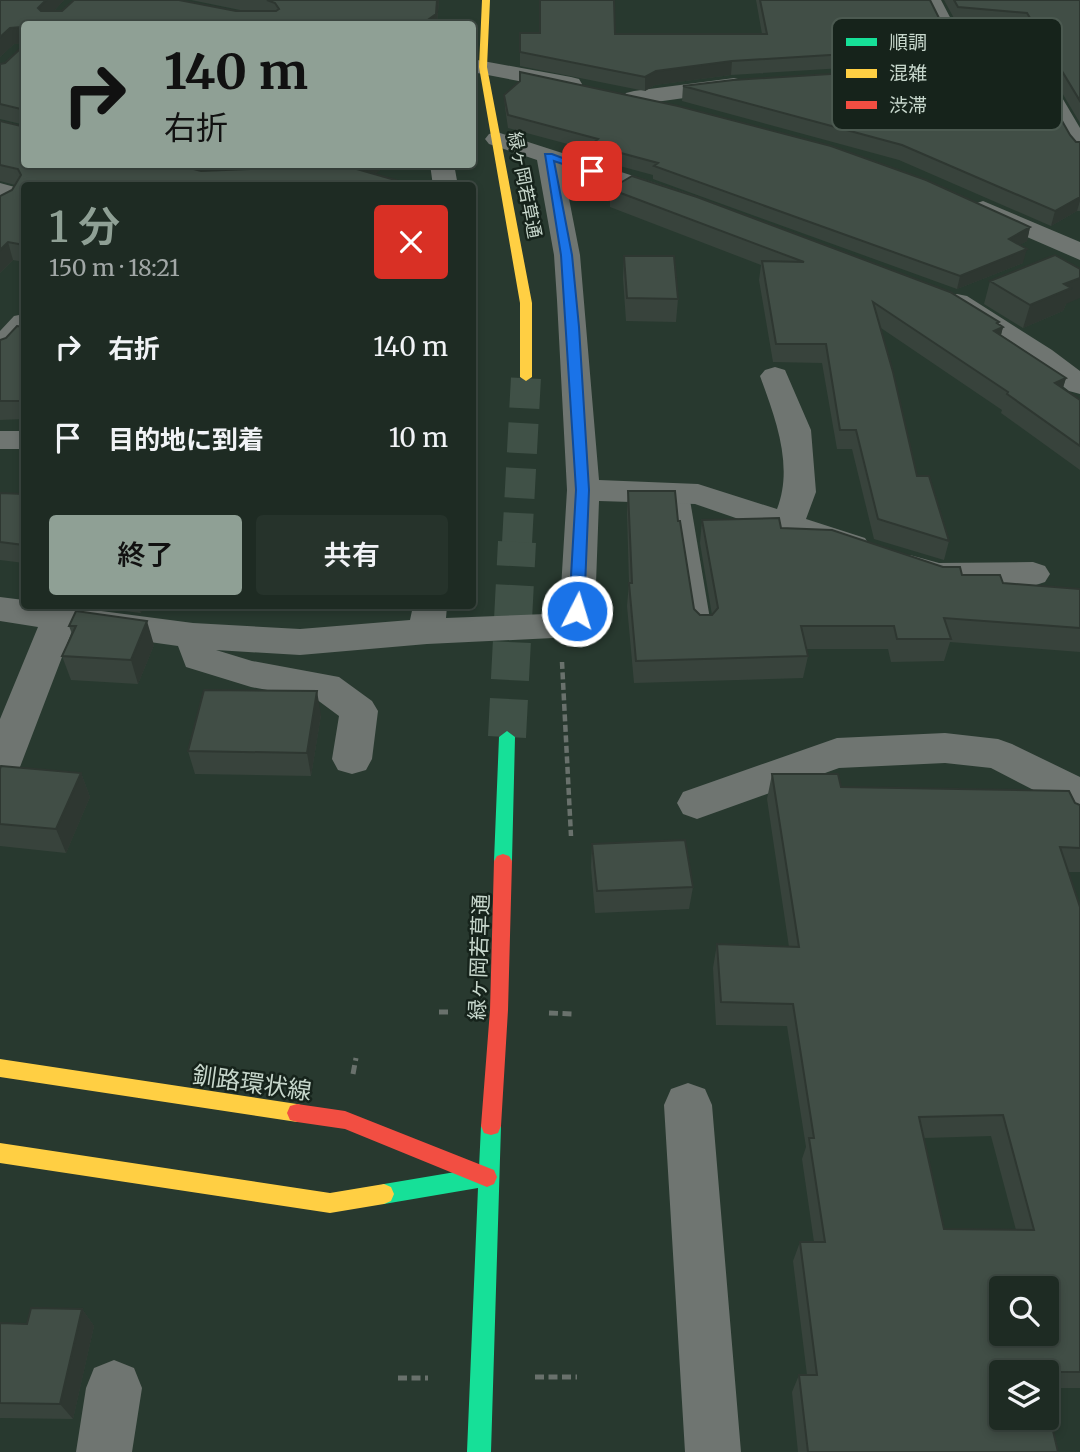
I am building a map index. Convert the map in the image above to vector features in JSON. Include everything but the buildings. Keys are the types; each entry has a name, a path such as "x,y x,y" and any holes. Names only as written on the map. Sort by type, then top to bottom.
{"street":[{"name":"緑ヶ岡若草通","path":"486,0 478,66 497,139 526,303 526,377"},
{"path":"931,0 940,18"},
{"path":"478,66 634,98 700,115"},
{"path":"634,98 758,83"},
{"path":"1062,117 1080,149"},
{"path":"497,139 692,203"},
{"path":"0,609 193,636 300,642 429,618 553,626 577,611 583,490 568,266 548,156"},
{"path":"0,190 13,194 0,205"},
{"path":"965,201 1080,252"},
{"path":"1043,268 1080,252"},
{"path":"957,295 1080,385"},
{"path":"0,349 21,325"},
{"path":"775,376 795,430 800,492 788,523"},
{"path":"0,440 21,440"},
{"path":"583,490 698,495 937,575 1032,574"},
{"path":"0,767 59,618"},
{"path":"193,636 199,658 251,674 326,687 359,711 352,759"},
{"name":"緑ヶ岡若草通","path":"487,1177 499,1010 507,737"},
{"path":"697,803 837,753 945,748 999,754 1072,791 1080,815"},
{"name":"釧路環状線","path":"0,1068 345,1120 487,1177"},
{"path":"688,1105 713,1452"},
{"path":"0,1153 330,1203 487,1177 479,1452"},
{"path":"104,1452 114,1388"}],"lane":[{"path":"681,494 703,631"}],"path":[{"path":"562,653 571,836"}],"tunnel":[{"path":"517,543 526,377"},
{"path":"507,737 517,542"}],"traffic: fast":[{"path":"503,861 507,737"},
{"path":"479,1452 491,1126"},
{"path":"384,1194 487,1177"}],"traffic: slow":[{"path":"486,0 483,67 526,303 526,377"},
{"path":"0,1068 297,1113"},
{"path":"0,1153 330,1203 384,1194"}],"traffic: jam":[{"path":"491,1126 499,1010 503,861"},
{"path":"297,1113 345,1120 487,1177"}],"route":[{"path":"577,611 583,490 573,327 567,255 548,156 592,171"}]}
